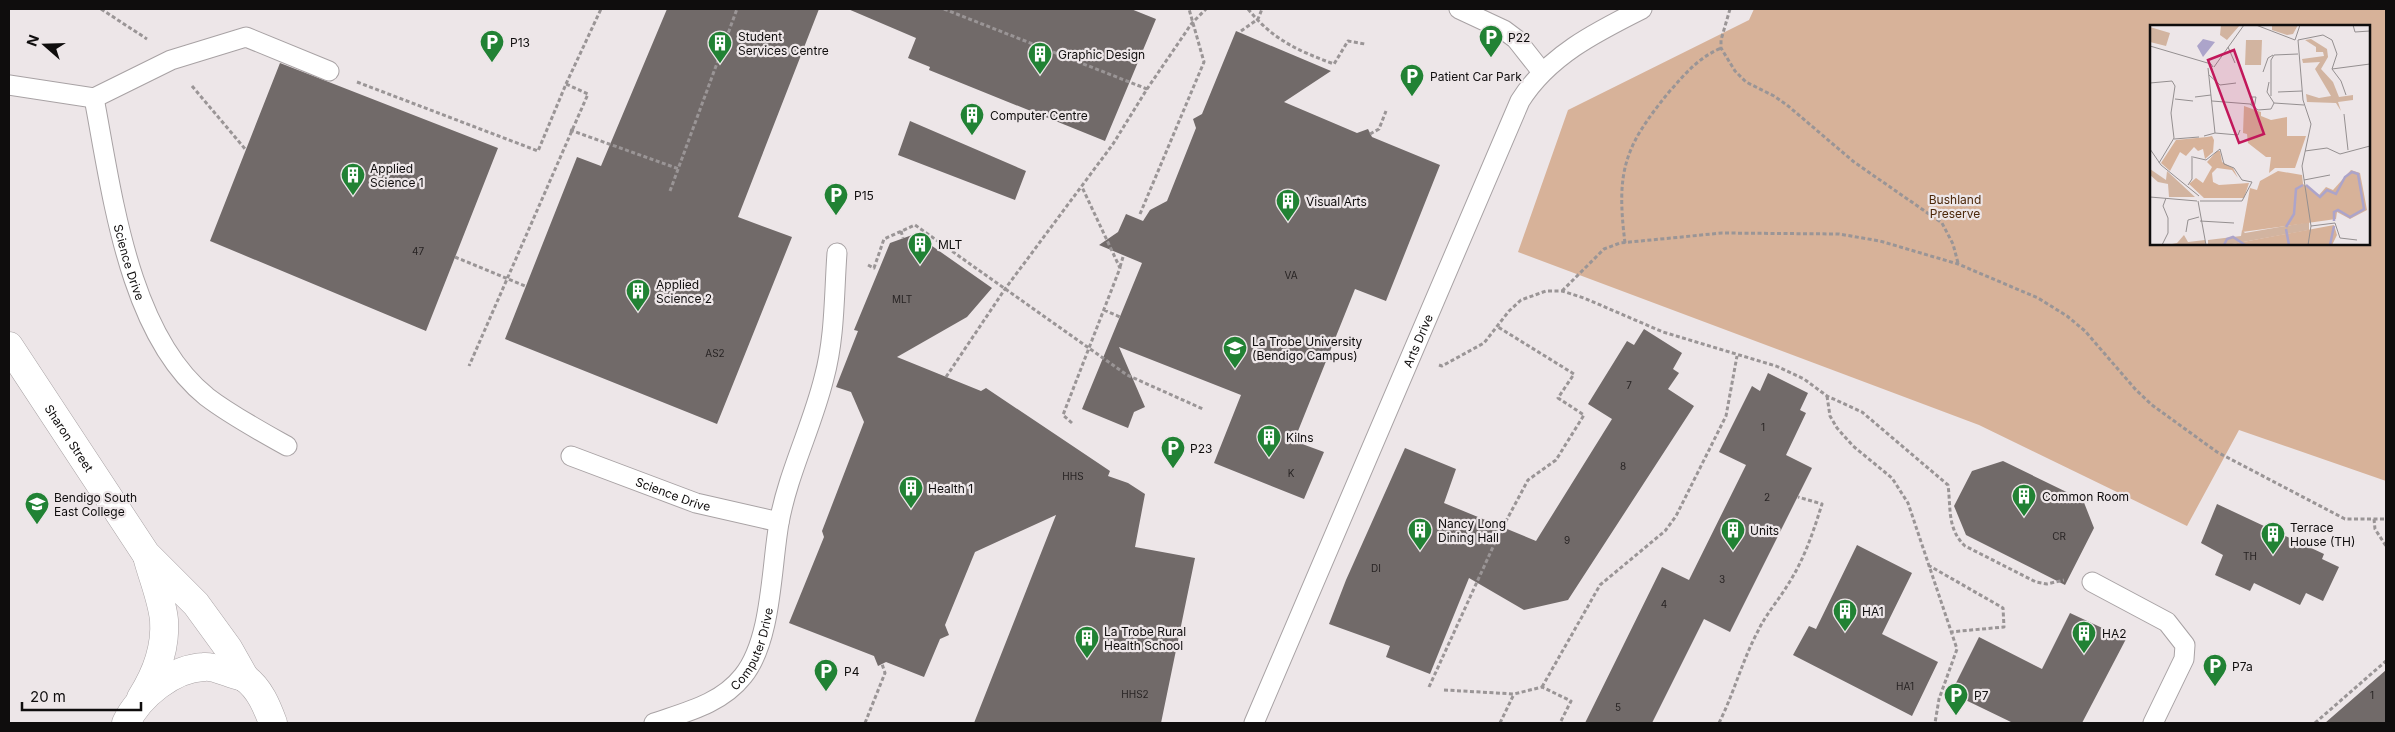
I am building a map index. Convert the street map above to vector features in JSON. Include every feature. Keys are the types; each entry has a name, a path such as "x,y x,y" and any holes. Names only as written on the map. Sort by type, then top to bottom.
{"street":[{"name":"Sharon Street","path":"9,346 146,554 196,604 228,648 244,678"},
{"name":"Sharon Street","path":"132,713 150,683 163,642 164,620 146,554"},
{"path":"132,713 175,675 206,667 244,678 258,691 274,723"}],"lane":[{"path":"1459,9 1504,30 1516,39 1542,72"},
{"name":"Arts Drive","path":"1254,723 1520,101 1542,72 1592,34 1642,9"},
{"path":"9,85 94,98 171,60 246,37 329,71"},
{"name":"Science Drive","path":"94,98 126,256 151,324 184,374 206,396 287,446"},
{"name":"Computer Drive","path":"654,723 720,698 733,688 754,660 764,629 779,522 825,377 830,348 837,253"},
{"name":"Science Drive","path":"571,456 696,503 779,522"},
{"path":"2092,582 2167,622 2185,645 2184,659 2153,723"}],"path":[{"path":"101,9 159,47 246,150"},
{"path":"329,71 538,151 566,84 601,9"},
{"path":"670,191 737,9"},
{"path":"944,9 1147,89"},
{"path":"1140,214 1204,62 1188,9"},
{"path":"946,377 1005,289 1113,144 1147,89 1192,23 1206,9"},
{"path":"1248,9 1270,33 1282,42 1334,64 1348,41 1365,44"},
{"path":"1241,32 1258,19 1262,9"},
{"path":"1730,9 1723,31 1721,48 1724,56 1746,82 1774,96 1854,162 1942,223 1954,244 1958,264"},
{"path":"1625,243 1622,211 1624,172 1628,155 1637,134 1685,74 1706,55 1721,48"},
{"path":"469,366 570,130 588,94 566,84"},
{"path":"1370,134 1379,128 1386,111"},
{"path":"570,130 679,169"},
{"path":"1082,187 1120,268"},
{"path":"837,253 874,268 884,240 915,225 1127,375 1203,409"},
{"path":"901,231 903,238"},
{"path":"1562,291 1604,249 1625,243 1722,233 1839,234 1880,241 1958,264 2038,298 2067,316 2098,345 2136,390 2152,405 2218,452 2345,519 2386,520"},
{"path":"1072,423 1062,415 1124,257"},
{"path":"455,258 525,286"},
{"path":"1411,354 1442,366 1484,342 1509,311 1522,300 1546,292 1562,291 1584,298 1663,332 1737,356 1776,366 1804,379 1827,396 1862,412 1948,486 1952,528 1957,538 1965,546 2036,582 2047,584 2080,576 2092,582"},
{"path":"1104,310 1120,317"},
{"path":"1429,687 1498,536 1528,480 1556,460 1584,415 1558,398 1574,374 1498,327"},
{"path":"1542,688 1600,585 1665,531 1676,516 1726,416 1737,356"},
{"path":"1827,396 1830,416 1837,428 1853,446 1892,478 1908,503 1957,649 1940,699 1935,723"},
{"path":"1719,723 1735,691 1757,631 1791,580 1810,541 1822,504 1798,497"},
{"path":"2374,519 2375,529 2386,546"},
{"path":"1928,565 2003,608 2004,627 1950,632"},
{"path":"2315,723 2386,661"},
{"path":"864,723 885,674 882,664"},
{"path":"1444,690 1514,694 1542,688 1571,701 1560,723"},
{"path":"1500,723 1514,694"}],"green space":[{"name":"Bushland Preserve","path":"1754,9 2386,9 2386,481 2239,430 2187,526 1979,425 1518,252 1568,110 1749,20"}],"building":[{"name":"Applied Science 2","path":"667,9 819,9 738,217 792,237 717,424 505,339 577,157 601,166"},
{"name":"Graphic Design","path":"848,9 1131,9 1156,19 1105,141 929,70 930,67 908,58 916,38"},
{"name":"Visual Arts","path":"1236,31 1331,71 1284,102 1357,133 1368,129 1372,137 1440,165 1386,301 1355,289 1294,441 1324,452 1304,499 1214,463 1241,395 1119,347 1145,407 1134,412 1128,428 1082,409 1142,263 1099,245 1118,232 1126,214 1143,221 1150,210 1167,201 1196,128 1193,119 1202,114"},
{"name":"Applied Science 1","path":"280,63 498,148 426,331 210,241"},
{"path":"910,121 1026,171 1015,200 898,155"},
{"path":"915,234 992,288 967,317 897,357 981,391 986,388 1110,471 1108,476 1128,483 1145,494 1135,547 1195,558 1161,723 974,723 1056,515 975,552 945,625 949,635 940,639 924,677 886,662 878,666 874,656 789,623 824,537 822,531 864,422 851,392 836,387 858,331 854,330 890,243"},
{"path":"1644,329 1682,353 1673,369 1679,373 1668,389 1694,406 1568,600 1524,610 1469,578 1430,674 1386,657 1390,646 1329,624 1346,580 1405,448 1456,469 1444,503 1536,541 1612,419 1588,404 1627,341 1634,345"},
{"name":"Units","path":"1768,373 1808,393 1800,410 1806,413 1786,455 1812,468 1730,632 1704,619 1652,723 1585,723 1662,567 1689,580 1746,465 1719,452 1752,386 1760,391"},
{"name":"Common Room","path":"2003,461 2083,500 2094,528 2065,585 1966,535 1954,506 1972,471"},
{"name":"Terrace House (TH)","path":"2217,504 2324,554 2322,559 2339,567 2323,601 2306,593 2300,605 2254,583 2250,591 2215,575 2223,555 2201,543"},
{"name":"HA1","path":"1857,545 1912,573 1882,634 1938,662 1912,716 1793,655 1809,626 1816,629"},
{"name":"HA2","path":"2070,613 2126,639 2082,723 2013,723 1951,693 1979,637 2042,669"},
{"path":"2386,670 2386,723 2325,723"}],"place":[{"name":"P22","path":"1491,58"},
{"name":"P13","path":"492,63"},
{"name":"Student Services Centre","path":"720,64"},
{"name":"Graphic Design","path":"1040,75"},
{"name":"Patient Car Park","path":"1412,97"},
{"name":"Computer Centre","path":"972,136"},
{"name":"Applied Science 1","path":"353,196"},
{"name":"P15","path":"836,216"},
{"name":"Visual Arts","path":"1288,222"},
{"name":"MLT","path":"920,265"},
{"name":"Applied Science 2","path":"638,312"},
{"name":"La Trobe University (Bendigo Campus)","path":"1235,369"},
{"name":"Kilns","path":"1269,458"},
{"name":"P23","path":"1173,469"},
{"name":"Health 1","path":"911,509"},
{"name":"Common Room","path":"2024,517"},
{"name":"Bendigo South East College","path":"37,525"},
{"name":"Nancy Long Dining Hall","path":"1420,551"},
{"name":"Units","path":"1733,551"},
{"name":"Terrace House (TH)","path":"2273,555"},
{"name":"HA1","path":"1845,632"},
{"name":"HA2","path":"2084,654"},
{"name":"La Trobe Rural Health School","path":"1087,659"},
{"name":"P7a","path":"2215,687"},
{"name":"P4","path":"826,692"},
{"name":"P7","path":"1956,716"}]}
